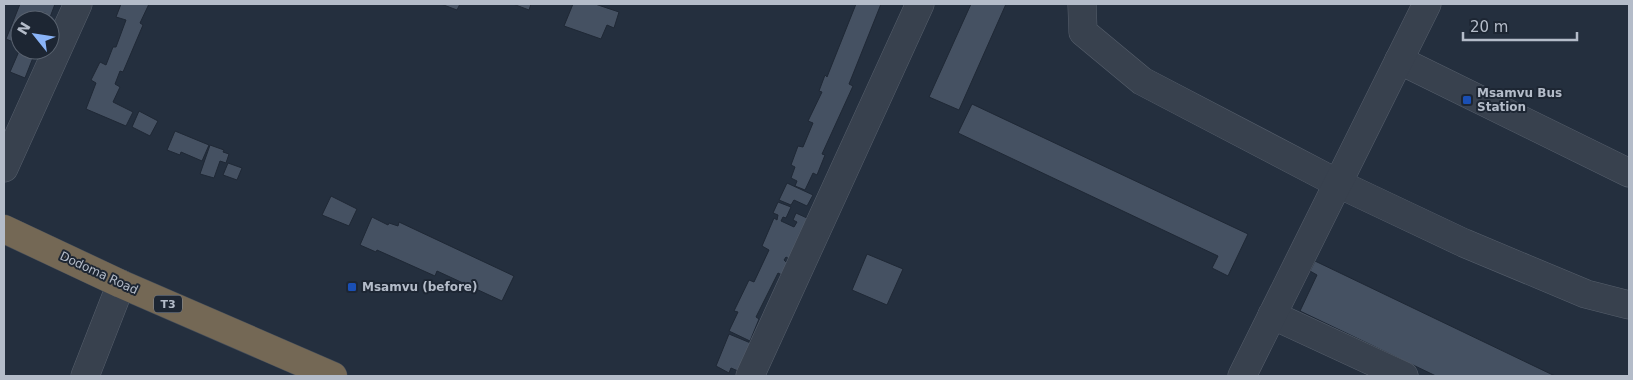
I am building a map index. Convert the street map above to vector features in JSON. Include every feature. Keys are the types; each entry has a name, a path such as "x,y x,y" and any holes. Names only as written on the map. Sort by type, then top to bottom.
{"highway":[{"name":"Dodoma Road","path":"4,229 121,284 332,376"}],"street":[{"path":"4,168 78,4"},
{"path":"750,376 920,4"},
{"path":"1082,4 1083,32 1142,81 1339,184 1464,242 1586,294 1629,305"},
{"path":"1252,373 1272,316 1427,4"},
{"path":"1400,60 1629,173"},
{"path":"85,376 121,284"},
{"path":"1272,316 1404,376"}],"building":[{"path":"20,4 55,4 53,10 18,10"},
{"path":"121,4 149,4 140,23 143,25 123,72 120,71 115,84 120,87 113,102 133,112 126,126 86,109 96,83 91,80 100,62 106,65 113,47 116,47 126,20 116,17"},
{"path":"441,4 460,4 457,10"},
{"path":"513,4 531,4 529,10"},
{"path":"573,4 595,4 619,12 614,28 607,25 601,39 564,26"},
{"path":"856,4 881,4 849,84 853,86 822,154 825,155 817,175 813,173 805,190 795,186 797,181 791,178 795,167 791,165 798,146 803,147 813,123 808,121 822,92 819,91 825,75 827,77"},
{"path":"971,4 1006,4 959,110 929,97"},
{"path":"10,29 10,41 6,39"},
{"path":"15,60 32,60 25,78 10,72"},
{"path":"972,104 1248,234 1228,276 1212,268 1218,256 958,133"},
{"path":"139,111 158,121 150,136 132,127"},
{"path":"175,131 209,145 202,161 181,152 180,155 167,150"},
{"path":"210,145 229,154 226,163 220,161 214,178 200,174"},
{"path":"228,163 242,168 237,180 223,175"},
{"path":"787,183 813,195 807,206 794,200 791,205 779,200"},
{"path":"331,196 357,209 349,226 322,215"},
{"path":"778,202 791,207 786,218 783,217 781,221 794,227 797,222 793,220 796,213 807,218 791,260 786,257 784,260 787,263 782,275 778,273 756,317 759,319 750,341 729,331 738,312 734,311 749,280 754,282 769,250 762,246 774,218 777,220 778,215 773,213"},
{"path":"372,217 388,225 389,223 398,226 399,222 514,276 502,301 437,271 435,276 377,250 376,252 360,245"},
{"path":"867,254 903,269 887,305 852,290"},
{"path":"1315,261 1555,376 1436,376 1300,311 1317,275 1310,271"},
{"path":"729,334 753,344 738,371 731,368 729,373 716,366"}],"place":[{"name":"Msamvu Bus Station","path":"1467,100"},
{"name":"Msamvu (before)","path":"352,287"}]}
